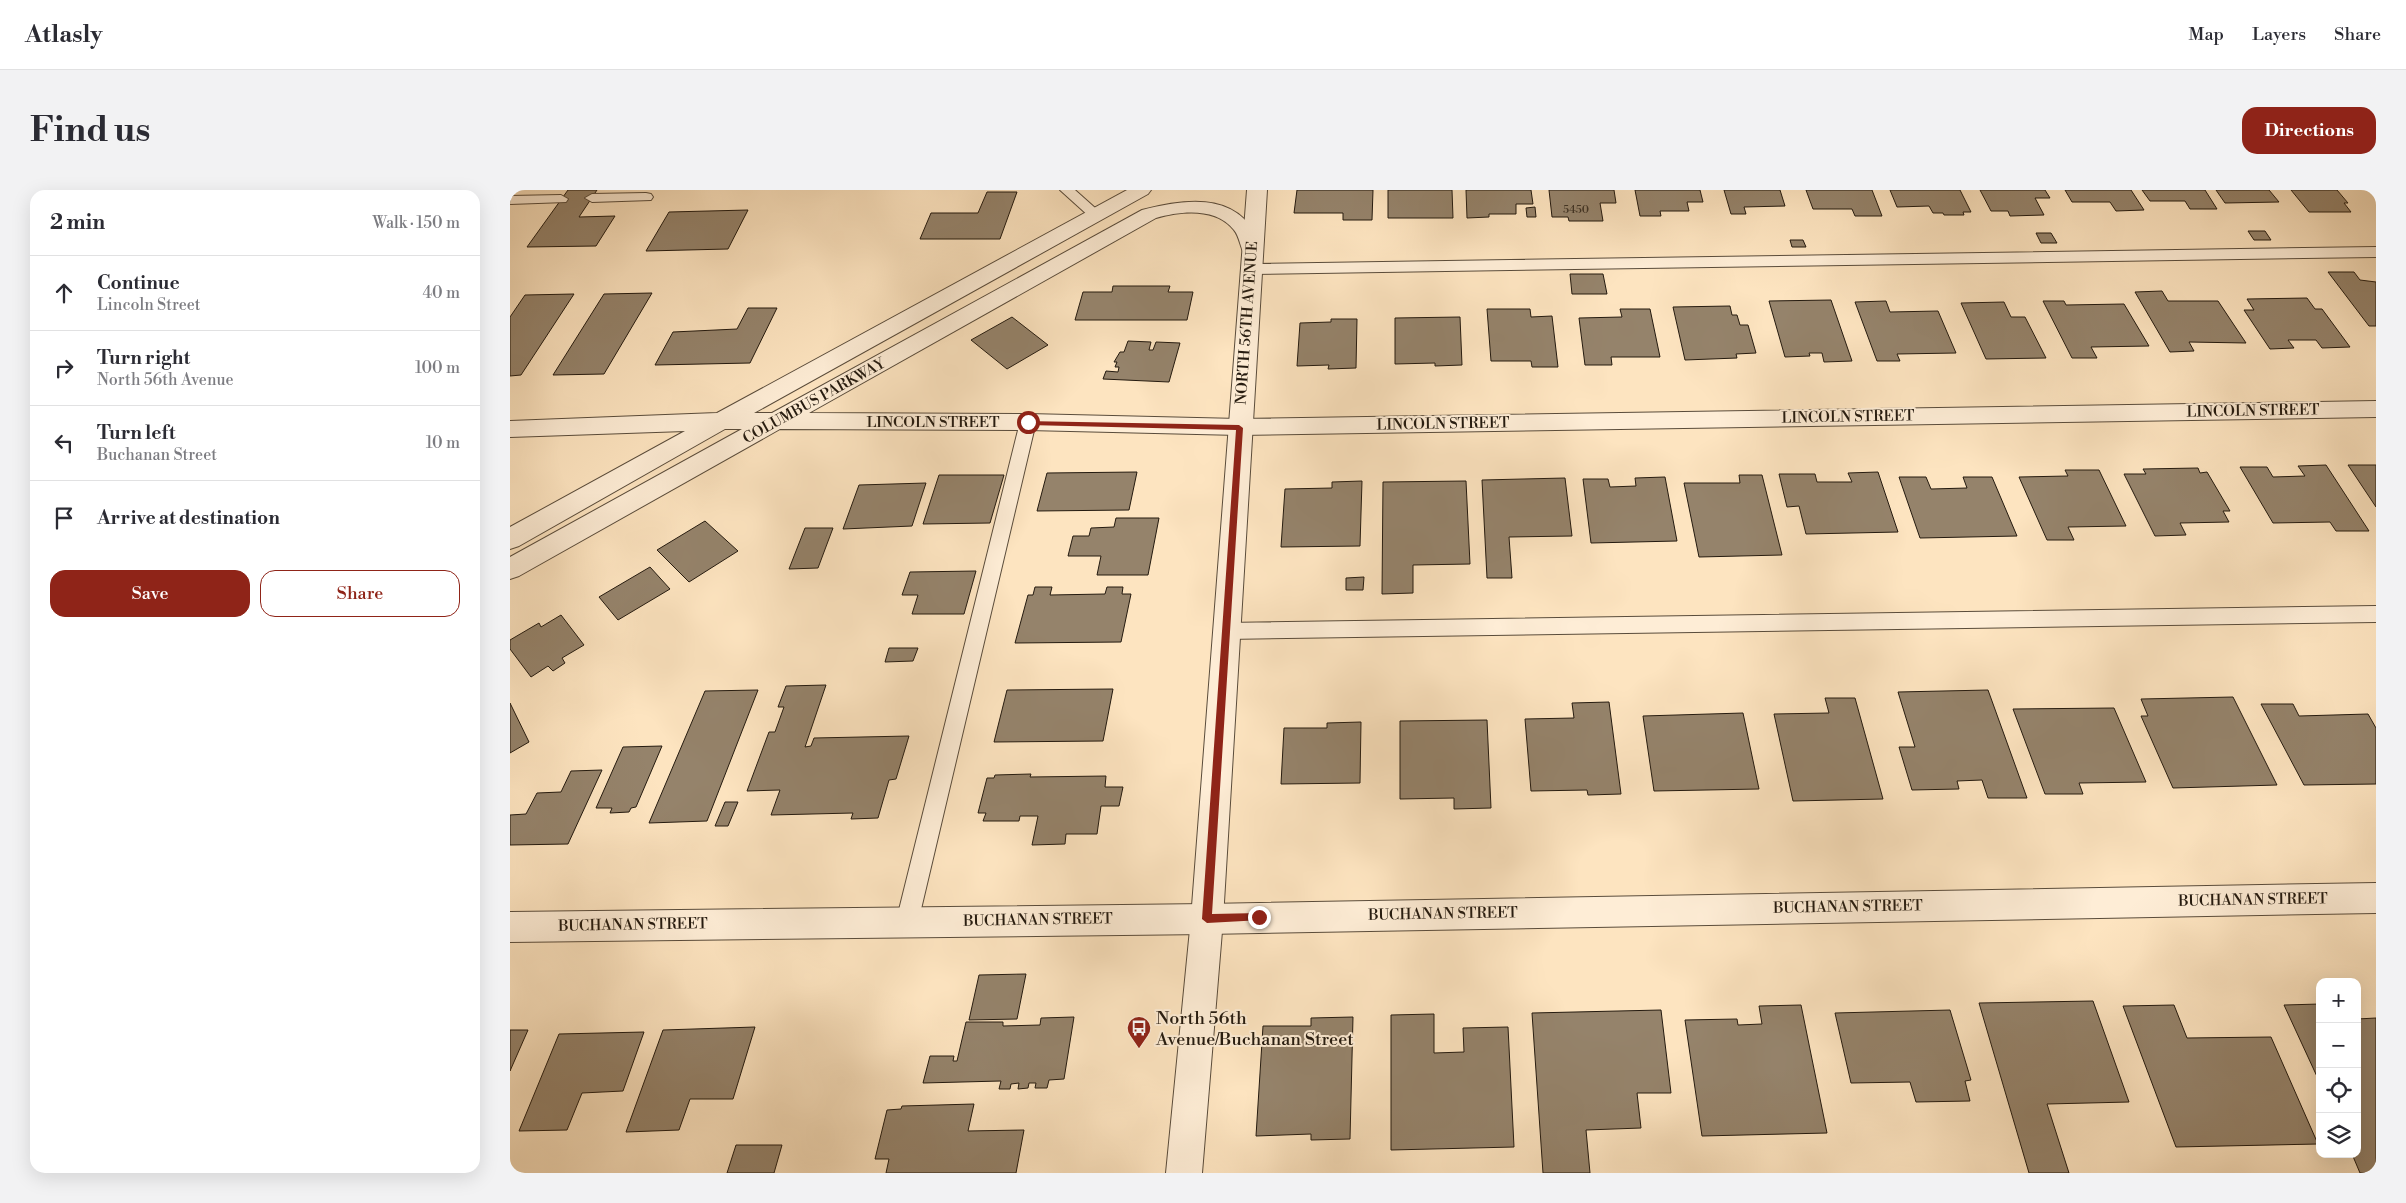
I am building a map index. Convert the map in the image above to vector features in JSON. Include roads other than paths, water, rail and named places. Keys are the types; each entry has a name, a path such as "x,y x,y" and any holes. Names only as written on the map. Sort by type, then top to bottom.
{"street":[{"name":"COLUMBUS PARKWAY","path":"510,539 1141,190"},
{"name":"NORTH 56TH AVENUE","path":"1184,1173 1207,919 1239,428 1257,190"},
{"name":"COLUMBUS PARKWAY","path":"510,569 1149,214 1168,208 1208,209 1226,214 1237,221 1244,230 1252,260"},
{"path":"1096,215 1116,231"},
{"name":"LINCOLN STREET","path":"510,429 721,421 1028,422 1239,428 2376,409"},
{"name":"BUCHANAN STREET","path":"510,926 1207,919 2376,898"}],"lane":[{"path":"1067,190 1096,215"},
{"path":"510,200 533,195 561,199"},
{"path":"592,198 646,197"},
{"path":"1252,260 2376,252"},
{"path":"907,922 1028,422"},
{"path":"1226,631 2376,614"}],"place":[{"name":"North 56th Avenue/Buchanan Street","path":"1139,1049"}]}
